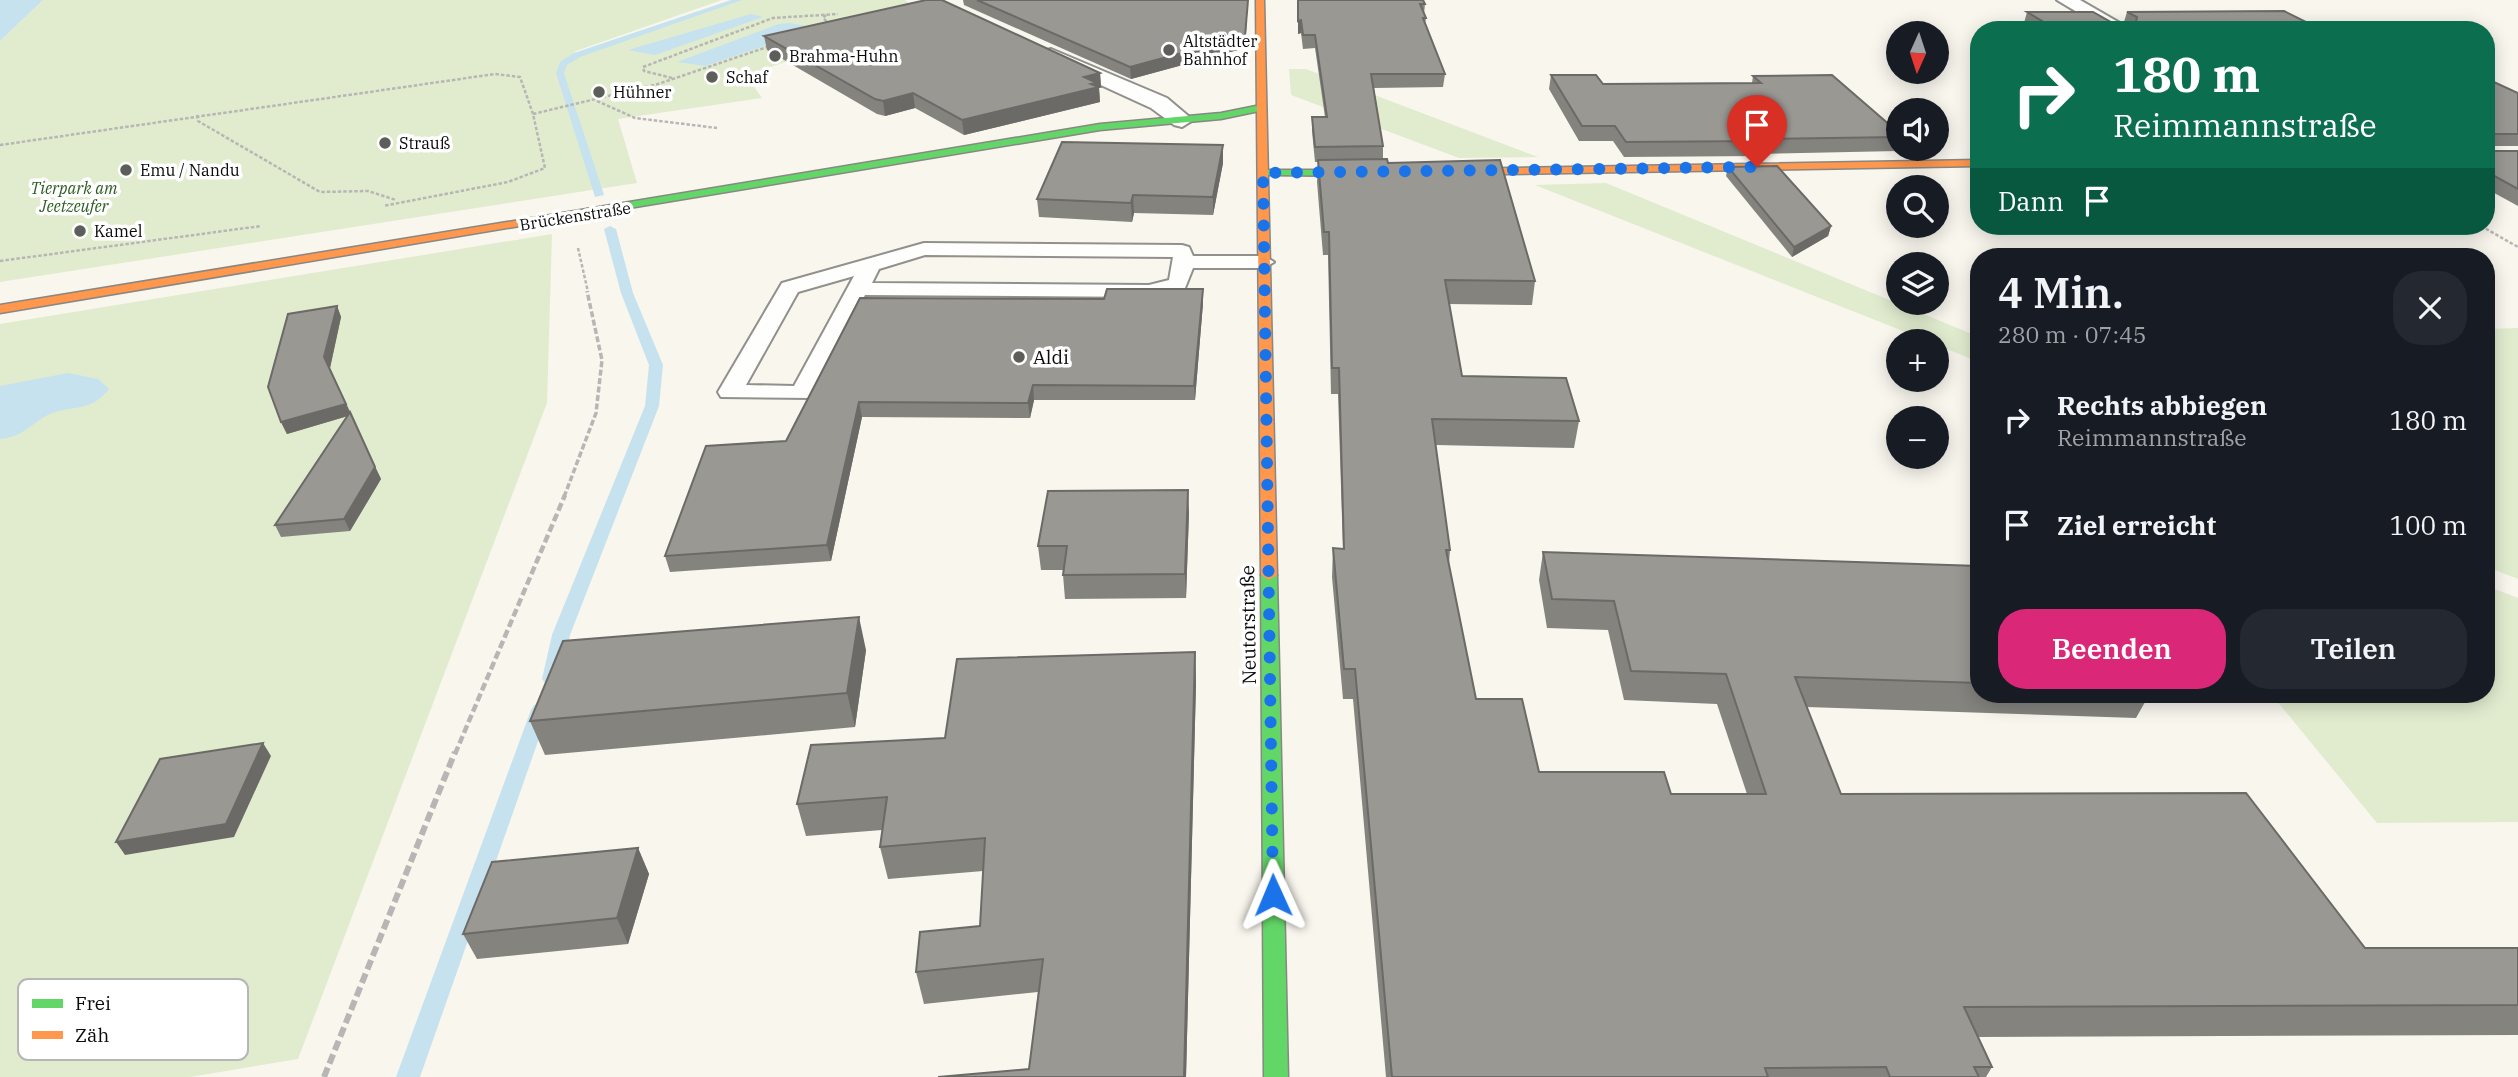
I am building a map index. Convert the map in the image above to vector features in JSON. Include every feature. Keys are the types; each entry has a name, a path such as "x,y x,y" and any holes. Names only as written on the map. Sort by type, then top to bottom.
{"street":[{"name":"Neutorstraße","path":"1260,0 1276,1077"},
{"path":"2066,0 2105,21"},
{"path":"1029,46 1177,116"},
{"name":"Brückenstraße","path":"0,309 1177,116 1222,102 1261,108"},
{"path":"1438,172 1970,163"},
{"path":"1263,173 1388,173"}],"lane":[{"path":"859,289 1149,291 1178,284 1184,262 1182,251 924,248 790,288 730,392 802,393 870,266"},
{"path":"1184,262 1264,262"}],"path":[{"path":"673,79 644,71 643,67 773,18 838,14"},
{"path":"825,15 823,18 832,24 825,27"},
{"path":"533,114 586,103 673,79 774,45"},
{"path":"0,145 197,114 502,74 520,78 533,114 545,168 477,188 397,200 375,208"},
{"path":"596,100 635,118 718,128"},
{"path":"197,114 198,121 320,192 368,191 397,200"},
{"path":"324,1077 476,701 558,513 596,413 602,360 572,217"},
{"path":"0,261 263,225"},
{"path":"2495,234 2518,247"}],"green space":[{"name":"Tierpark am Jeetzeufer","path":"43,0 722,0 576,51 571,56 739,0 905,0 918,11 906,22 746,75 762,98 618,119 637,183 0,282 0,41"},
{"path":"1289,69 1306,69 1538,157 1459,158 1291,95"},
{"path":"1606,183 1886,299 1886,315 1926,315 1970,333 1970,358 1949,350 1949,329 1898,329 1535,185"},
{"path":"552,234 547,403 298,1059 190,1077 0,1077 0,324"},
{"path":"2518,328 2518,579 2495,570 2495,329"},
{"path":"2495,589 2518,598 2518,822 2377,823 2279,703 2495,703"}],"water":[{"path":"0,0 43,0 0,41"},
{"path":"751,14 763,17 655,55 628,50"},
{"path":"779,24 811,27 811,30 705,66 677,62"},
{"path":"68,373 98,379 109,389 86,406 53,413 19,434 0,439 0,386"}],"building":[{"path":"926,0 942,0 1100,73 1084,77 1097,83 1091,84 1099,87 962,120 913,93 883,101 875,99 764,36"},
{"path":"977,0 1248,0 1245,36 1130,67"},
{"path":"1298,0 1423,0 1425,4 1420,4 1426,18 1423,18 1445,74 1371,74 1383,146 1315,147 1312,117 1327,117 1315,35 1303,35 1301,20 1298,21"},
{"path":"2284,11 2304,21 2136,21 2137,17 2127,12"},
{"path":"2027,12 2093,12 2109,21 2042,21"},
{"path":"1551,75 1596,75 1603,84 1761,83 1753,76 1832,75 1886,122 1886,137 1626,142 1615,126 1582,126"},
{"path":"2495,82 2518,93 2518,134 2495,134"},
{"path":"1062,142 1223,145 1213,197 1133,195 1131,203 1037,199"},
{"path":"2495,151 2518,151 2518,189 2495,176"},
{"path":"1387,159 1388,163 1500,160 1535,281 1445,280 1462,376 1566,378 1579,421 1432,419 1450,550 1446,550 1476,699 1522,699 1539,772 1664,772 1671,794 1766,794 1726,674 1631,671 1614,601 1552,599 1543,552 1970,566 1970,683 1795,677 1841,794 2246,793 2365,948 2518,948 2518,1005 1964,1007 1992,1067 1974,1067 1979,1077 1890,1077 1886,1067 1765,1068 1768,1077 1392,1077 1355,669 1344,669 1333,548 1344,549 1339,368 1332,368 1329,232 1324,232 1318,160"},
{"path":"1777,166 1831,226 1794,247 1728,167"},
{"path":"1107,289 1203,289 1194,386 1033,385 1028,403 859,402 827,545 665,556 706,446 786,441 860,298 1104,299"},
{"path":"337,306 324,357 346,404 281,422 268,387 288,314"},
{"path":"350,412 375,467 344,519 275,525"},
{"path":"1188,490 1185,574 1063,575 1067,546 1038,546 1048,491"},
{"path":"859,617 847,693 530,721 563,641"},
{"path":"1195,652 1184,1077 938,1077 1029,1069 1043,959 916,972 920,932 980,926 985,838 880,847 887,797 797,804 811,745 945,738 957,659"},
{"path":"263,743 226,824 116,842 160,759"},
{"path":"638,848 617,918 463,934 492,862"}],"waterway":[{"path":"599,195 560,73 563,64 577,55 738,0"},
{"path":"551,679 561,635 652,406 656,365 627,293 610,229"},
{"path":"408,1077 540,710"}],"traffic: fast":[{"path":"587,212 1100,127 1221,116 1261,108"},
{"path":"1263,173 1368,173"},
{"path":"1269,575 1276,1077"}],"traffic: slow":[{"path":"1260,0 1269,575"},
{"path":"1449,172 1970,163"},
{"path":"0,309 587,212"}],"place":[{"name":"Altstädter Bahnhof","path":"1169,50"},
{"name":"Brahma-Huhn","path":"775,56"},
{"name":"Schaf","path":"712,77"},
{"name":"Hühner","path":"599,92"},
{"name":"Strauß","path":"385,143"},
{"name":"Emu / Nandu","path":"126,170"},
{"name":"Kamel","path":"80,231"},
{"name":"Aldi","path":"1019,357"}],"route":[{"path":"1273,895 1263,173 1757,167"}]}
